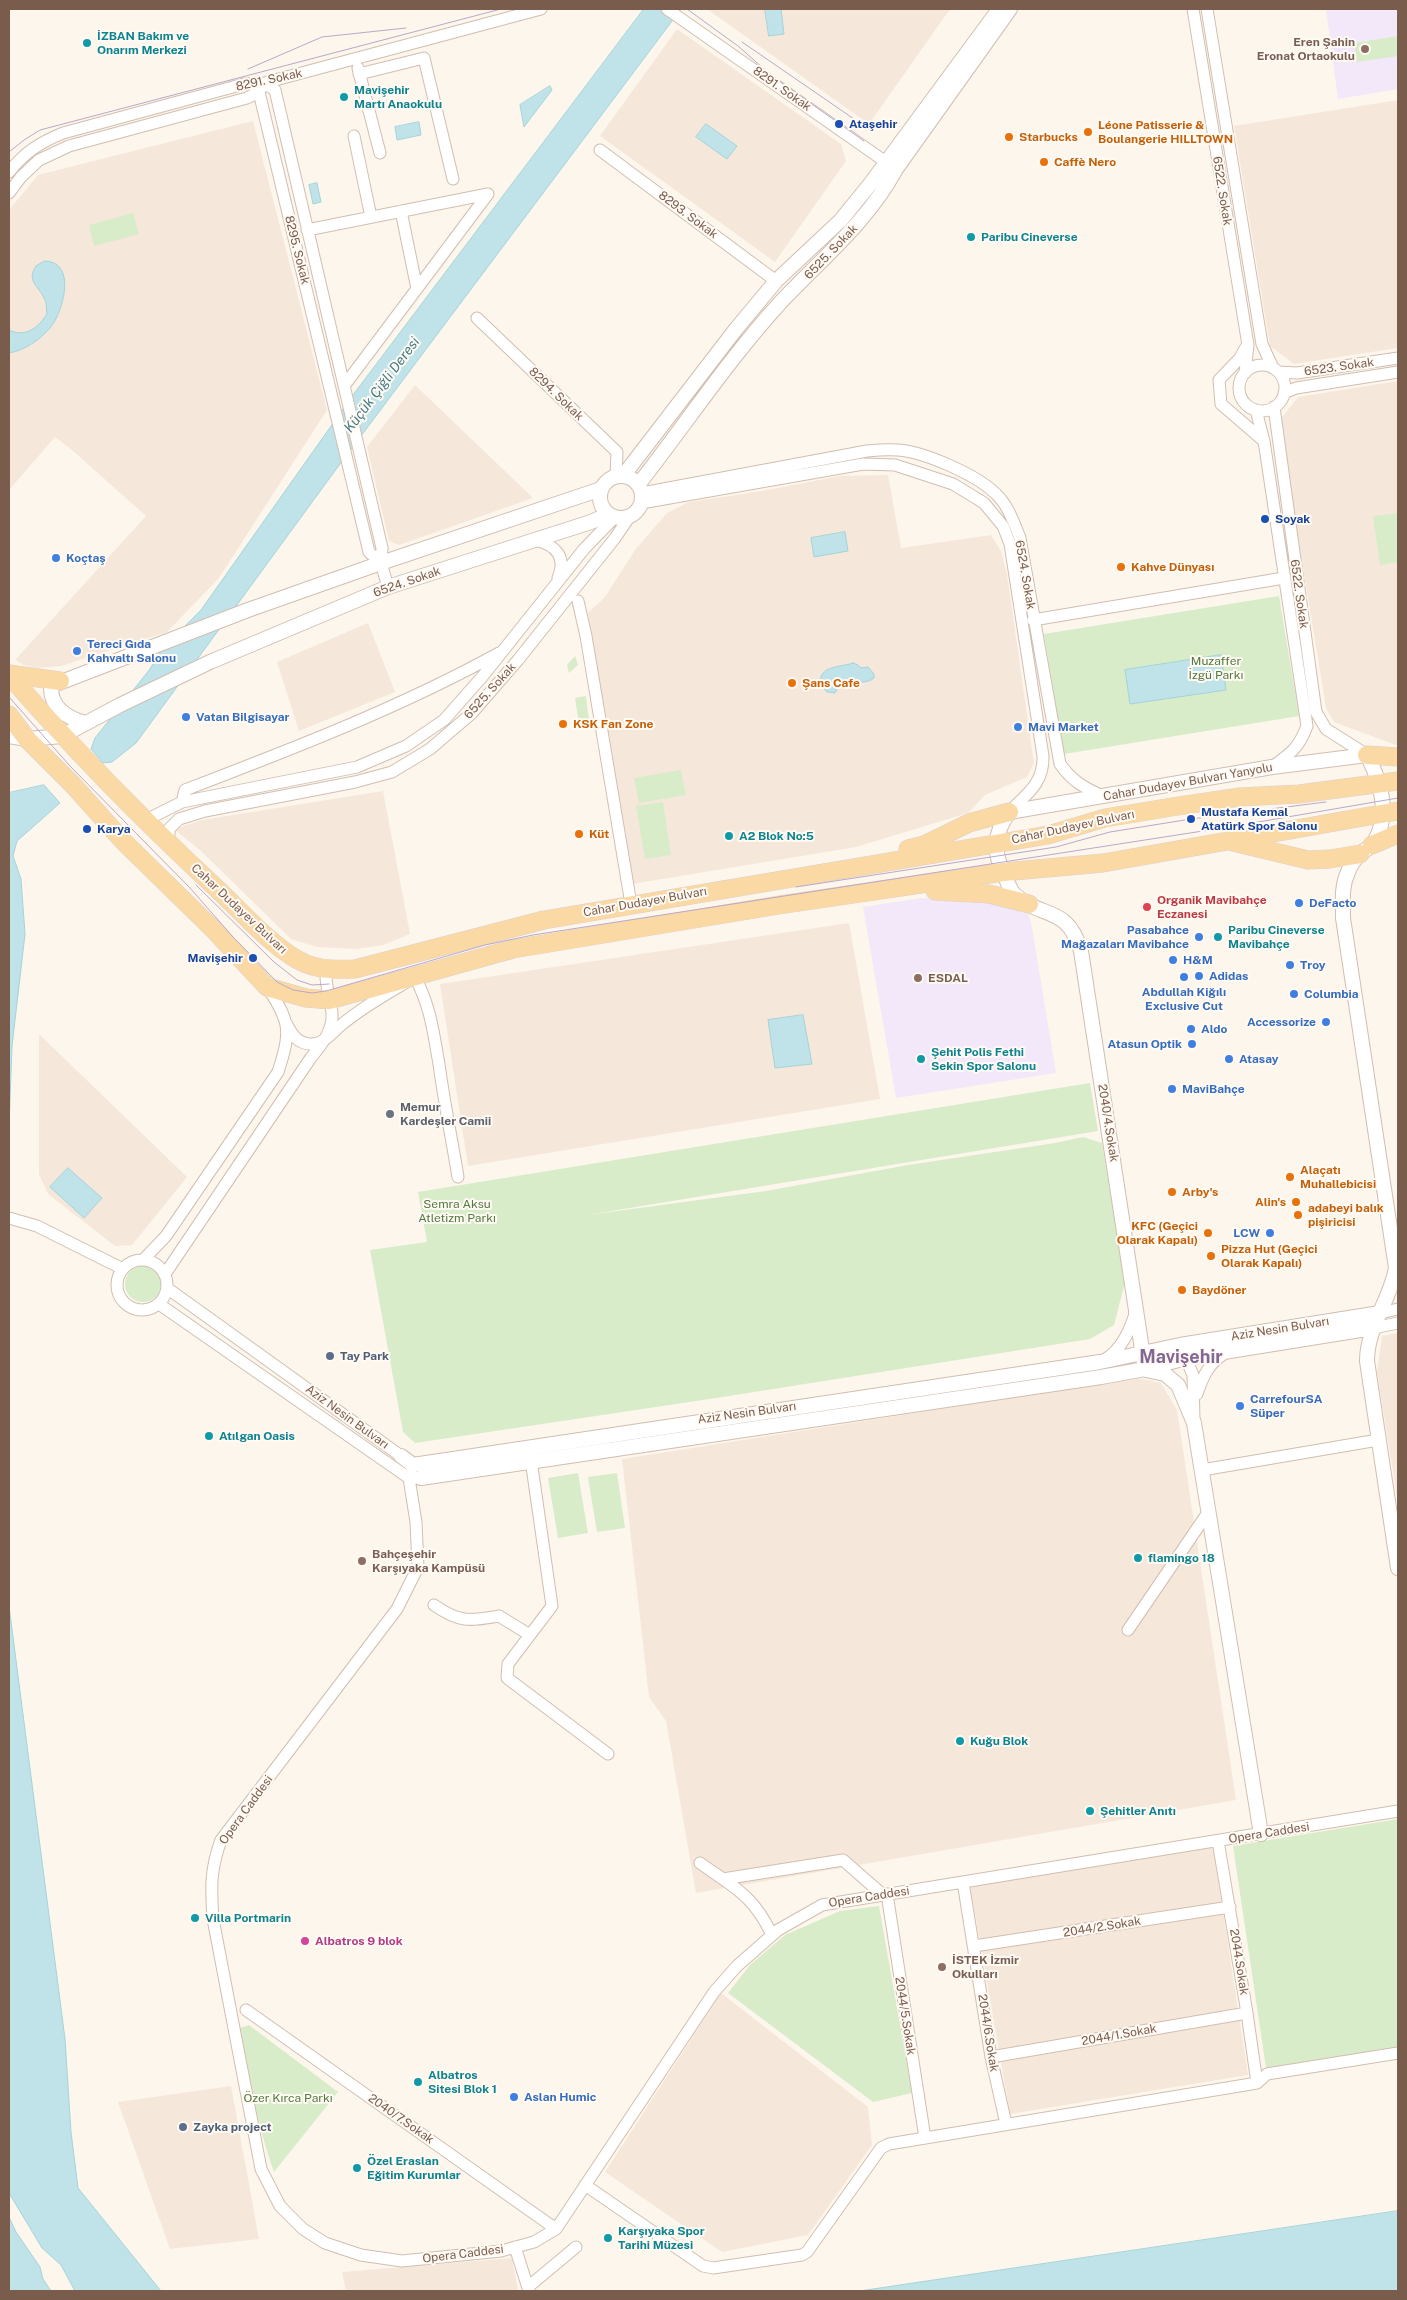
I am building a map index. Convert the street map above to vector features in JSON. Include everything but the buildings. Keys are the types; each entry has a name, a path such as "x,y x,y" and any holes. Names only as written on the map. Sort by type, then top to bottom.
{"main road":[{"path":"9,674 60,681"},
{"name":"Cahar Dudayev Bulvarı","path":"9,674 62,736 144,821 290,956 326,971 354,969 544,920 1048,835 1105,818 1240,797 1299,794 1398,782"},
{"path":"9,716 27,739 73,785 124,842 214,930 267,987"},
{"path":"1367,755 1398,757"},
{"path":"838,869 924,845 969,823 1009,812"},
{"name":"Cahar Dudayev Bulvarı","path":"267,987 306,998 329,1000 513,949 636,928 1003,872 1103,863 1228,839 1390,812"},
{"path":"1228,839 1236,844 1266,849 1308,860 1330,859 1366,849 1398,834"},
{"path":"877,891 951,890 989,894 1029,904"}],"street":[{"name":"8291. Sokak","path":"9,193 21,177 39,160 69,146 248,98 261,87 541,9"},
{"name":"8291. Sokak","path":"667,9 684,19 891,166"},
{"name":"6525. Sokak","path":"640,494 779,305 854,230 885,190 891,166 999,9"},
{"name":"6525. Sokak","path":"620,476 730,336 776,281 841,220 891,166 1010,9"},
{"name":"6522. Sokak","path":"1193,9 1248,345 1245,372"},
{"name":"6522. Sokak","path":"1207,9 1262,344 1276,370"},
{"path":"359,74 424,58 454,179"},
{"path":"356,59 380,153"},
{"name":"8291. Sokak","path":"9,172 20,158 41,142 63,133 244,84 261,87"},
{"name":"8295. Sokak","path":"261,87 275,90 382,548 381,563 369,552 334,408 261,87"},
{"path":"354,136 371,217"},
{"name":"8293. Sokak","path":"600,150 776,281"},
{"path":"307,230 488,194 417,288 345,390"},
{"path":"401,211 417,288"},
{"name":"8294. Sokak","path":"477,318 618,452 620,476"},
{"path":"1248,345 1240,358 1219,380 1221,404 1264,441"},
{"name":"6523. Sokak","path":"1276,370 1293,373 1398,358"},
{"path":"1255,366 1276,370 1283,379 1284,393 1274,407 1262,411 1256,410 1245,403 1239,391 1239,384 1245,372 1255,366"},
{"name":"6523. Sokak","path":"1284,393 1296,388 1398,372"},
{"name":"6522. Sokak","path":"1274,407 1316,712 1326,729 1367,755"},
{"name":"6522. Sokak","path":"1256,410 1264,441 1307,726 1302,742 1292,753 1272,767"},
{"name":"6524. Sokak","path":"640,494 867,451 899,450 949,465 996,494 1010,514 1020,538 1060,764 1079,785 1103,796"},
{"name":"6524. Sokak","path":"640,494 863,464 895,465 953,484 984,503 1002,526 1010,544 1043,756 1043,768 1040,778 1009,812"},
{"path":"620,476 640,494 638,510 630,516 612,516 600,503 601,489 607,481 620,476"},
{"path":"85,723 69,718 50,695 51,686 248,610 601,489"},
{"name":"6525. Sokak","path":"144,821 182,802 357,767 406,746 444,720 612,516"},
{"name":"6524. Sokak","path":"62,736 120,705 210,662 388,587 612,516"},
{"name":"6525. Sokak","path":"169,844 169,829 180,819 205,811 356,782 392,772 430,749 472,713 518,660 615,538 630,516"},
{"path":"535,540 552,547 561,558 563,566 552,588"},
{"path":"381,563 388,587"},
{"path":"1033,620 1284,578"},
{"path":"578,601 586,636 631,904"},
{"path":"182,802 185,790 272,757 446,682 502,651"},
{"path":"9,736 27,739 62,736"},
{"path":"1367,755 1380,784 1383,801 1390,812 1366,849 1347,873 1342,892 1343,918 1397,1269 1394,1283 1373,1328 1367,1347 1367,1361 1398,1568"},
{"name":"Cahar Dudayev Bulvarı Yanyolu","path":"1009,812 1272,767 1367,755"},
{"path":"996,844 1000,825 1009,812"},
{"name":"2040/4.Sokak","path":"996,844 997,855 1003,872 1013,892 1029,904 1063,919 1077,937 1081,951 1145,1369"},
{"path":"324,1041 332,1023 325,985 326,971"},
{"path":"164,1274 324,1041 341,1025 415,977 422,991 434,1029 438,1064 458,1177"},
{"path":"143,1260 156,1264 164,1274 167,1288 159,1304 152,1308 136,1309 122,1300 117,1284 123,1269 129,1264 143,1260 166,1236 278,1072 287,1044 286,1023 284,1011 267,987"},
{"path":"286,1023 293,1036 305,1043 313,1044 324,1041"},
{"path":"9,1218 37,1226 123,1269"},
{"name":"Aziz Nesin Bulvarı","path":"167,1288 401,1456 414,1473"},
{"name":"Aziz Nesin Bulvarı","path":"159,1304 414,1473 531,1460 1145,1369 1183,1352 1380,1313"},
{"path":"1380,1313 1398,1309"},
{"path":"1100,1362 1111,1356 1123,1344 1136,1311"},
{"name":"Aziz Nesin Bulvarı","path":"414,1473 1100,1362 1143,1353 1227,1351 1398,1323"},
{"path":"1195,1401 1208,1368 1218,1357 1227,1351"},
{"path":"1183,1352 1193,1374 1194,1423 1261,1834"},
{"path":"1145,1369 1165,1374 1178,1385 1194,1423"},
{"path":"1202,1470 1378,1440"},
{"path":"531,1460 552,1606 508,1664 507,1678 608,1754"},
{"name":"Opera Caddesi","path":"414,1473 418,1567 397,1609 221,1840 213,1860 211,1878 214,1919 261,2169 280,2206 303,2229 325,2243 361,2255 402,2261 501,2251 534,2242 556,2229 714,1992 737,1966 772,1935 822,1905 1398,1811"},
{"path":"1128,1630 1209,1511"},
{"path":"434,1605 452,1617 475,1620 499,1616 530,1635"},
{"name":"2044.Sokak","path":"1218,1841 1257,2084"},
{"path":"723,1879 843,1860 885,1895"},
{"path":"700,1864 753,1902 772,1935"},
{"name":"2044/6.Sokak","path":"963,1882 991,2057 1006,2124"},
{"name":"2044/5.Sokak","path":"885,1895 925,2138"},
{"name":"2044/2.Sokak","path":"974,1946 1230,1907"},
{"name":"2040/7.Sokak","path":"246,2010 556,2229"},
{"name":"2044/1.Sokak","path":"991,2057 1247,2013"},
{"path":"585,2185 703,2266 713,2268 802,2255 807,2252 881,2148 889,2144 1257,2084 1267,2074 1398,2053"},
{"path":"515,2247 528,2289 576,2247"}],"shaded area":[{"path":"707,9 950,9 869,124"},
{"name":"Eren Şahin Eronat Ortaokulu","path":"1326,9 1398,9 1398,89 1338,99"},
{"path":"677,29 841,144 846,161 775,262 600,136"},
{"path":"1398,100 1398,348 1294,364 1270,346 1234,126"},
{"path":"253,121 327,410 219,578 167,632 61,666 37,668 24,665 15,660 146,516 55,437 9,490 9,210 38,175"},
{"name":"Soyak","path":"1398,381 1398,746 1334,722 1326,708 1279,421 1298,397"},
{"path":"415,385 533,498 399,545 389,541 367,447"},
{"path":"888,475 901,548 991,535 1001,551 1007,574 1034,763 1027,777 985,795 968,813 856,847 632,884 588,613 605,597 635,550 667,513 689,502 762,491 840,476"},
{"path":"368,623 395,692 299,731 277,662"},
{"path":"383,791 410,934 383,945 356,949 317,947 291,939 201,851 174,829 202,820"},
{"path":"921,898 989,902 1028,914 1031,922 1056,1073 896,1098 863,907"},
{"path":"849,923 880,1099 468,1166 440,984"},
{"path":"39,1034 187,1177 132,1245 115,1246 48,1194 39,1174"},
{"path":"1398,1333 1398,1503 1377,1372 1382,1336"},
{"path":"1138,1378 1161,1383 1177,1410 1236,1800 696,1893 666,1721 649,1697 622,1459"},
{"path":"1213,1846 1248,2075 1010,2114 970,1885"},
{"path":"721,1993 868,2107 872,2145 808,2235 722,2252 605,2172"},
{"path":"231,2086 259,2239 170,2249 118,2102"},
{"path":"512,2258 518,2291 346,2291 342,2272"}],"green space":[{"path":"1398,36 1398,56 1357,62 1354,43"},
{"path":"133,213 139,234 94,246 89,225"},
{"path":"1398,513 1398,562 1380,565 1373,516"},
{"name":"Muzaffer İzgü Parkı","path":"1279,596 1299,716 1064,754 1044,634"},
{"path":"575,656 578,665 569,673 567,665"},
{"path":"586,696 589,721 579,723 575,698"},
{"path":"681,770 686,795 639,803 634,778"},
{"path":"663,802 671,855 645,859 636,806"},
{"name":"Semra Aksu Atletizm Parkı","path":"1090,1083 1098,1131 587,1215 766,1191 908,1165 1055,1143 1083,1137 1102,1143 1125,1282 1114,1325 1090,1339 415,1443 403,1432 370,1250 427,1242 418,1192"},
{"path":"143,1266 150,1267 156,1271 160,1277 160,1291 156,1297 150,1301 143,1302 136,1301 130,1297 126,1291 125,1284 126,1277 130,1271 136,1267"},
{"path":"578,1473 588,1533 558,1538 548,1478"},
{"path":"617,1473 625,1528 597,1532 588,1477"},
{"path":"1398,1819 1398,2047 1266,2068 1233,1846"},
{"path":"879,1906 912,2093 873,2102 728,1993 750,1965 785,1935 840,1911"},
{"name":"Özer Kırca Parkı","path":"249,2025 338,2092 274,2172 258,2119 240,2028"}],"water":[{"name":"Küçük Çiğli Deresi","path":"644,9 681,9 337,468 136,743 112,762 103,763 91,749 95,738 150,669 161,650 201,610 353,395"},
{"path":"765,9 781,9 784,34 769,36"},
{"path":"550,86 552,90 524,127 520,105"},
{"path":"419,122 421,135 397,140 395,127"},
{"path":"706,124 737,146 727,159 696,137"},
{"path":"317,183 321,202 313,204 309,185"},
{"path":"45,261 55,263 61,269 64,277 65,286 61,307 53,324 34,343 9,353 9,330 20,333 31,330 40,324 47,314 45,300 34,283 32,276 36,266"},
{"path":"845,532 848,551 814,557 811,538"},
{"path":"1221,655 1226,690 1130,704 1125,670"},
{"path":"853,663 861,668 868,667 874,674 874,678 864,682 843,684 835,693 827,692 820,685 823,674 830,668"},
{"path":"44,785 60,803 17,841 13,856 21,879 25,934 12,1046 9,1128 9,793"},
{"path":"803,1015 812,1064 775,1068 768,1020"},
{"path":"68,1168 102,1198 84,1218 50,1187"},
{"path":"9,1606 65,2039 71,2132 78,2188 161,2291 75,2291 61,2265 42,2248 9,2193"},
{"path":"1398,2211 1398,2291 860,2291"},
{"path":"9,2217 16,2232 40,2267 43,2279 51,2291 9,2291"}],"tram line":[{"path":"9,152 40,130 501,9"},
{"path":"687,9 738,46 772,76 864,141"},
{"path":"248,69 322,37 406,28"},
{"path":"742,42 870,130"},
{"path":"9,697 70,766 190,888 233,937 277,982 293,990 312,993 326,991 485,945 533,935 1235,826 1398,798"},
{"path":"796,887 1056,847 1110,832 1191,819 1326,802"},
{"path":"196,885 274,962 297,980 312,985 329,984"}],"place":[{"name":"İZBAN Bakım ve Onarım Merkezi","path":"87,43"},
{"name":"Eren Şahin Eronat Ortaokulu","path":"1365,49"},
{"name":"Mavişehir Martı Anaokulu","path":"344,97"},
{"name":"Ataşehir","path":"839,124"},
{"name":"Léone Patisserie & Boulangerie HILLTOWN","path":"1088,132"},
{"name":"Starbucks","path":"1009,137"},
{"name":"Caffè Nero","path":"1044,162"},
{"name":"Paribu Cineverse","path":"971,237"},
{"name":"Soyak","path":"1265,519"},
{"name":"Koçtaş","path":"56,558"},
{"name":"Kahve Dünyası","path":"1121,567"},
{"name":"Tereci Gıda Kahvaltı Salonu","path":"77,651"},
{"name":"Şans Cafe","path":"792,683"},
{"name":"Vatan Bilgisayar","path":"186,717"},
{"name":"KSK Fan Zone","path":"563,724"},
{"name":"Mavi Market","path":"1018,727"},
{"name":"Mustafa Kemal Atatürk Spor Salonu","path":"1191,819"},
{"name":"Karya","path":"87,829"},
{"name":"Küt","path":"579,834"},
{"name":"A2 Blok No:5","path":"729,836"},
{"name":"DeFacto","path":"1299,903"},
{"name":"Organik Mavibahçe Eczanesi","path":"1147,907"},
{"name":"Pasabahce Mağazaları Mavibahce","path":"1199,937"},
{"name":"Paribu Cineverse Mavibahçe","path":"1218,937"},
{"name":"Mavişehir","path":"253,958"},
{"name":"H&M","path":"1173,960"},
{"name":"Troy","path":"1290,965"},
{"name":"Adidas","path":"1199,976"},
{"name":"Abdullah Kiğılı Exclusive Cut","path":"1184,977"},
{"name":"ESDAL","path":"918,978"},
{"name":"Columbia","path":"1294,994"},
{"name":"Accessorize","path":"1326,1022"},
{"name":"Aldo","path":"1191,1029"},
{"name":"Atasun Optik","path":"1192,1044"},
{"name":"Şehit Polis Fethi Sekin Spor Salonu","path":"921,1059"},
{"name":"Atasay","path":"1229,1059"},
{"name":"MaviBahçe","path":"1172,1089"},
{"name":"Memur Kardeşler Camii","path":"390,1114"},
{"name":"Alaçatı Muhallebicisi","path":"1290,1177"},
{"name":"Arby's","path":"1172,1192"},
{"name":"Alin's","path":"1296,1202"},
{"name":"adabeyi balık pişiricisi","path":"1298,1215"},
{"name":"KFC (Geçici Olarak Kapalı)","path":"1208,1233"},
{"name":"LCW","path":"1270,1233"},
{"name":"Pizza Hut (Geçici Olarak Kapalı)","path":"1211,1256"},
{"name":"Baydöner","path":"1182,1290"},
{"name":"Tay Park","path":"330,1356"},
{"name":"CarrefourSA Süper","path":"1240,1406"},
{"name":"Atılgan Oasis","path":"209,1436"},
{"name":"flamingo 18","path":"1138,1558"},
{"name":"Bahçeşehir Karşıyaka Kampüsü","path":"362,1561"},
{"name":"Kuğu Blok","path":"960,1741"},
{"name":"Şehitler Anıtı","path":"1090,1811"},
{"name":"Villa Portmarin","path":"195,1918"},
{"name":"Albatros 9 blok","path":"305,1941"},
{"name":"İSTEK İzmir Okulları","path":"942,1967"},
{"name":"Albatros Sitesi Blok 1","path":"418,2082"},
{"name":"Aslan Humic","path":"514,2097"},
{"name":"Zayka project","path":"183,2127"},
{"name":"Özel Eraslan Eğitim Kurumlar","path":"357,2168"},
{"name":"Karşıyaka Spor Tarihi Müzesi","path":"608,2238"}],"district":[{"name":"Mavişehir","path":"1181,1357"}]}
